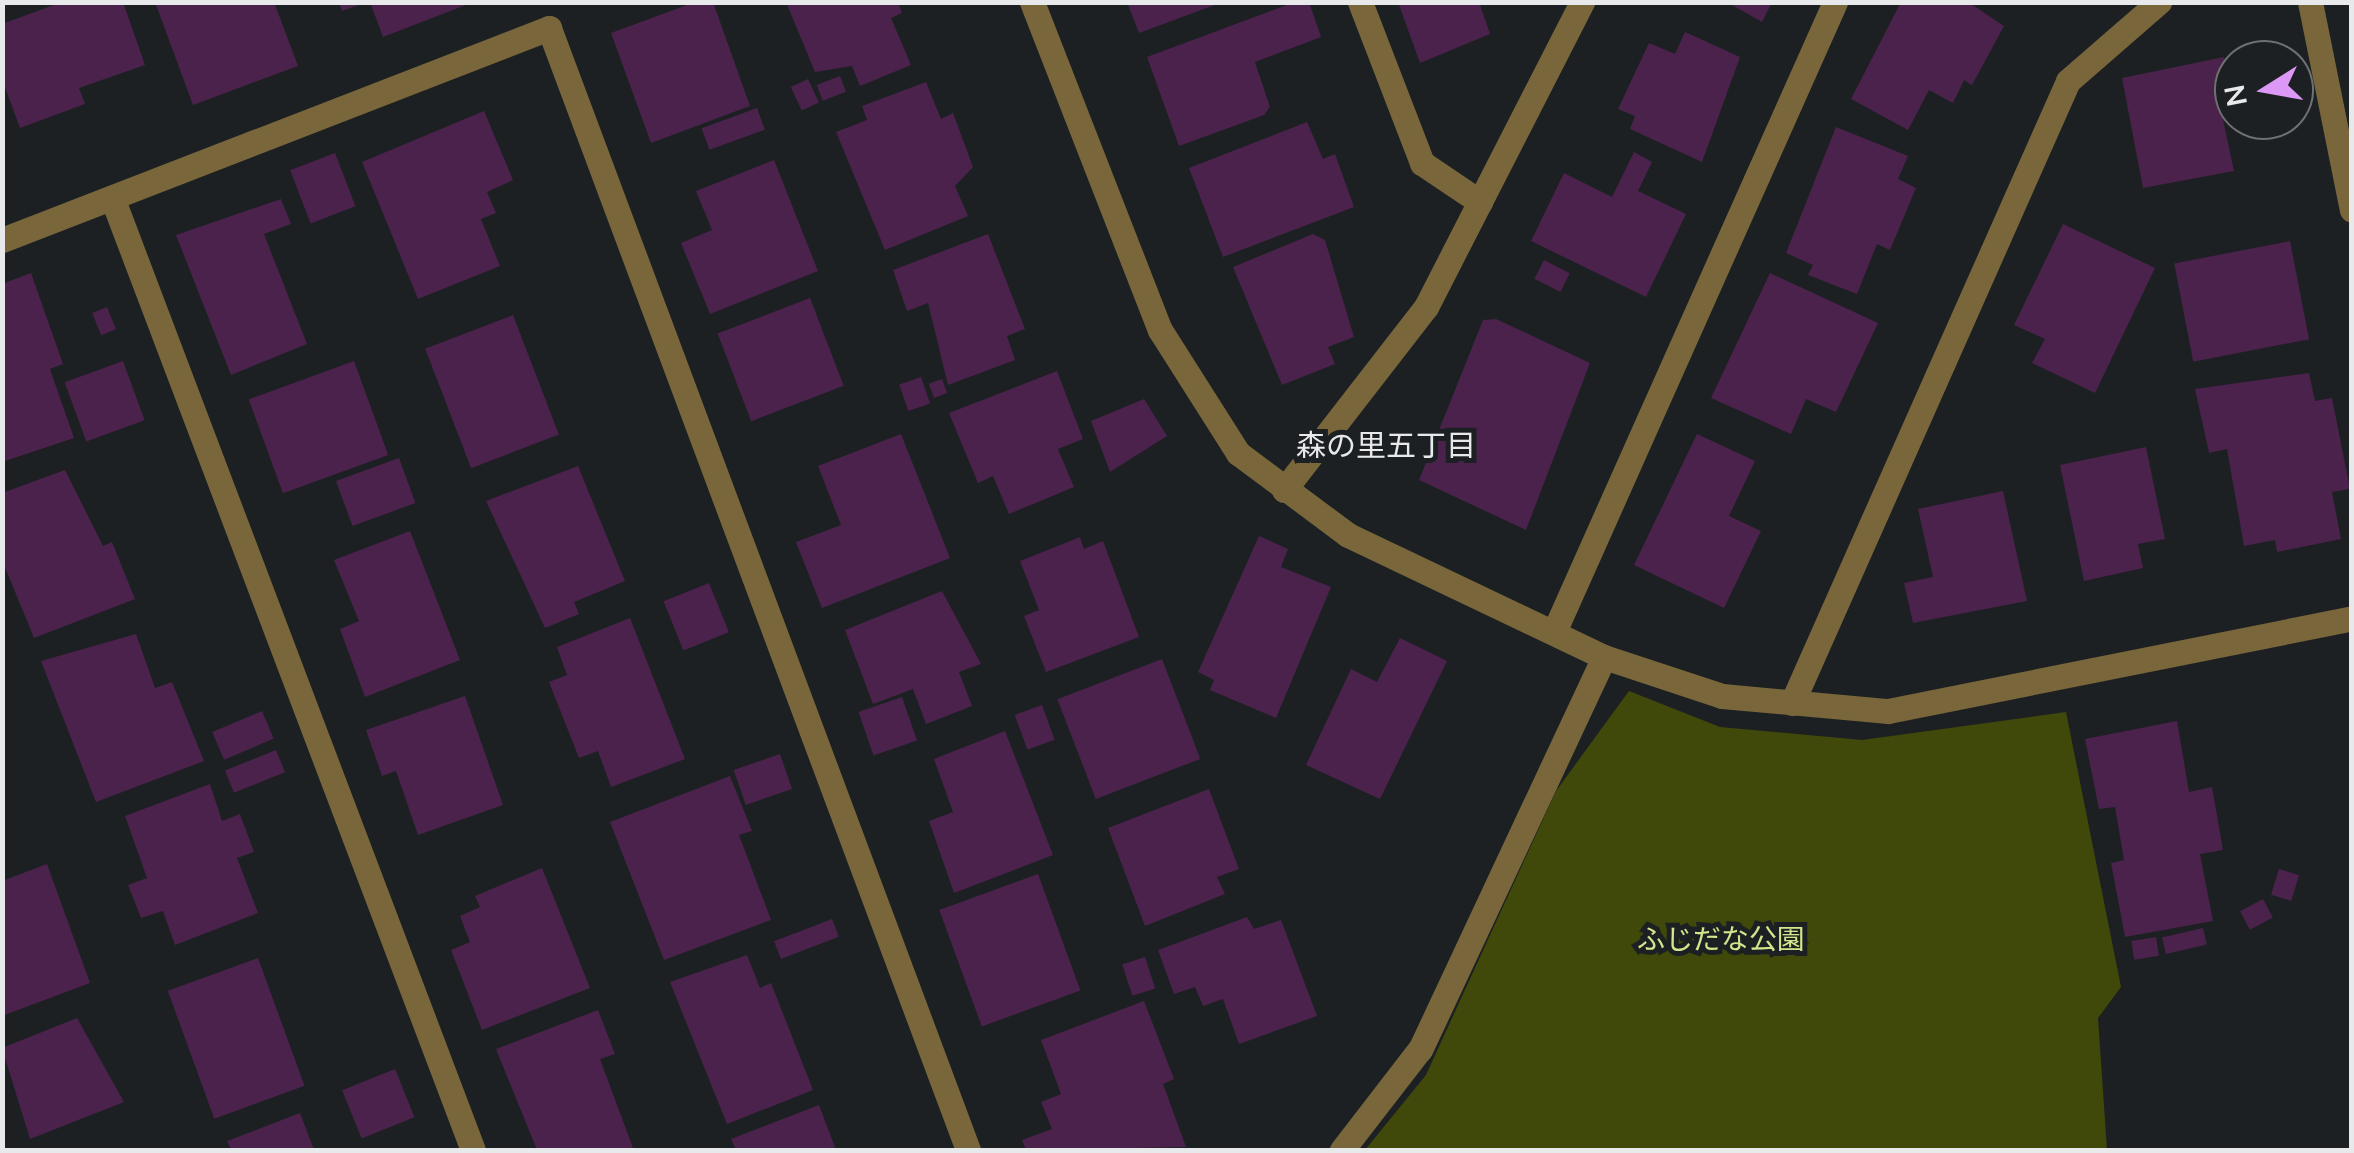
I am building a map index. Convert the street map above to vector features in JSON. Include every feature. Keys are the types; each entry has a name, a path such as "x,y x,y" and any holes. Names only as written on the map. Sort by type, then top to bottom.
{"street":[{"path":"1032,2 1160,330 1238,453 1348,535 1604,657 1722,696 1888,711 2352,618"},
{"path":"1360,2 1422,163 1480,202"},
{"path":"1284,490 1426,307 1582,2"},
{"path":"1554,632 1835,2"},
{"path":"1792,703 2068,81 2159,2"},
{"path":"2310,2 2352,210"},
{"path":"2,240 550,28 968,1150"},
{"path":"113,200 474,1150"},
{"path":"1342,1150 1420,1049 1604,657"}],"green space":[{"name":"ふじだな公園","path":"1629,691 1720,727 1862,740 2066,712 2121,987 2098,1018 2107,1150 1365,1150 1426,1075 1556,791"}],"building":[{"path":"62,2 123,2 145,65 79,88 85,104 20,128 2,79 2,24"},
{"path":"155,2 274,2 298,66 193,105"},
{"path":"339,2 364,2 364,3 342,11"},
{"path":"370,2 471,2 471,3 383,37"},
{"path":"695,2 713,2 750,106 651,143 611,33"},
{"path":"786,2 898,2 902,13 891,18 911,65 860,86 852,66 815,72"},
{"path":"1127,2 1220,2 1220,3 1139,33"},
{"path":"1295,2 1309,2 1321,37 1255,62 1270,107 1264,115 1179,146 1147,57"},
{"path":"1398,2 1479,2 1490,34 1420,63"},
{"path":"1727,2 1772,2 1762,22"},
{"path":"1901,2 1968,2 2004,26 1972,85 1964,80 1953,103 1929,90 1908,130 1851,99"},
{"path":"1685,32 1740,57 1702,162 1630,129 1635,116 1618,109 1649,43 1675,54"},
{"path":"2214,59 2214,140 2227,140 2234,171 2143,188 2122,78"},
{"path":"840,76 846,92 823,101 817,85"},
{"path":"808,79 819,103 802,111 791,87"},
{"path":"926,82 941,119 953,113 973,167 955,186 968,216 885,250 836,132 867,120 862,106"},
{"path":"757,108 765,130 709,150 702,128"},
{"path":"484,111 513,180 487,192 496,213 481,219 500,266 418,299 362,162"},
{"path":"1307,122 1323,159 1335,154 1354,207 1223,257 1189,168"},
{"path":"1836,127 1908,156 1898,179 1916,188 1890,250 1877,244 1857,294 1808,275 1813,265 1786,253"},
{"path":"1634,152 1652,162 1638,191 1686,214 1646,297 1531,241 1564,173 1612,197"},
{"path":"335,153 355,206 311,223 290,170"},
{"path":"774,160 818,271 710,314 681,243 712,230 696,191"},
{"path":"281,199 291,224 264,234 307,344 231,375 176,235"},
{"path":"2063,224 2155,268 2095,393 2032,363 2045,339 2014,325"},
{"path":"988,234 1025,329 1007,336 1015,360 948,385 928,303 907,311 893,270"},
{"path":"1313,234 1325,240 1354,337 1328,347 1335,364 1282,385 1233,267"},
{"path":"2290,241 2309,339 2193,362 2174,264"},
{"path":"1544,260 1570,273 1560,292 1534,279"},
{"path":"31,273 63,364 50,369 74,438 2,462 2,284"},
{"path":"1770,273 1878,323 1836,412 1806,399 1791,434 1711,398"},
{"path":"810,298 844,386 751,421 718,333"},
{"path":"107,307 116,329 101,335 92,313"},
{"path":"513,315 559,434 471,468 425,349"},
{"path":"1496,319 1590,363 1526,530 1419,480 1483,320"},
{"path":"123,361 145,420 86,441 65,382"},
{"path":"354,361 388,455 283,493 249,399"},
{"path":"1057,371 1083,439 1058,449 1074,487 1009,514 993,476 978,483 949,413"},
{"path":"2309,373 2315,401 2332,398 2350,489 2332,492 2341,539 2277,552 2275,540 2244,546 2227,449 2209,453 2195,389"},
{"path":"921,377 930,403 908,411 899,384"},
{"path":"942,379 947,393 934,398 929,384"},
{"path":"1144,399 1167,436 1110,472 1091,421"},
{"path":"901,434 950,558 822,608 796,542 841,525 818,466"},
{"path":"1697,434 1755,461 1729,516 1761,531 1724,608 1634,565"},
{"path":"2146,447 2165,539 2138,544 2143,568 2084,581 2060,465"},
{"path":"399,458 415,503 352,526 336,481"},
{"path":"578,466 625,581 574,602 579,614 545,628 486,501"},
{"path":"65,470 103,546 112,542 135,599 34,638 2,560 2,493"},
{"path":"2003,491 2027,601 1913,623 1904,583 1933,577 1918,509"},
{"path":"410,531 460,660 365,697 340,629 359,621 334,560"},
{"path":"1259,536 1288,549 1281,567 1331,587 1276,718 1210,690 1214,680 1198,672"},
{"path":"1080,537 1084,549 1103,541 1139,637 1046,672 1024,616 1039,610 1020,561"},
{"path":"709,583 729,632 683,650 664,601"},
{"path":"942,591 981,664 959,672 972,706 926,724 913,689 873,704 845,630"},
{"path":"630,618 685,759 611,787 598,751 579,758 549,682 567,675 557,647"},
{"path":"136,634 155,688 172,682 204,761 96,802 41,661"},
{"path":"1400,638 1447,661 1380,799 1306,765 1351,669 1377,682"},
{"path":"1162,659 1200,759 1096,799 1057,699"},
{"path":"465,696 503,805 418,835 396,771 382,776 366,730"},
{"path":"902,697 917,740 873,755 859,712"},
{"path":"1042,705 1055,740 1027,750 1015,715"},
{"path":"262,711 274,739 224,760 212,732"},
{"path":"2177,721 2189,792 2212,787 2223,850 2200,854 2213,921 2125,937 2111,863 2124,860 2115,807 2099,809 2085,739"},
{"path":"1005,731 1053,855 954,893 929,821 953,812 934,759"},
{"path":"276,750 285,772 234,793 225,771"},
{"path":"780,754 792,789 746,805 734,770"},
{"path":"730,776 752,831 739,835 771,920 664,960 610,822"},
{"path":"210,784 222,821 240,814 254,852 237,858 258,913 175,945 163,911 141,918 128,885 147,878 125,816"},
{"path":"1209,789 1239,869 1217,877 1225,894 1145,926 1108,828"},
{"path":"47,864 90,983 2,1016 2,881"},
{"path":"542,868 590,988 482,1030 451,950 470,942 460,916 480,907 475,896"},
{"path":"2279,869 2299,875 2291,901 2271,895"},
{"path":"1038,874 1080,991 982,1026 939,910"},
{"path":"2263,899 2273,918 2250,930 2240,911"},
{"path":"1247,917 1254,929 1281,920 1317,1016 1239,1044 1223,999 1203,1006 1195,987 1174,994 1158,950"},
{"path":"832,919 839,937 781,959 774,941"},
{"path":"2203,928 2207,945 2166,954 2162,937"},
{"path":"2156,937 2159,956 2134,960 2131,941"},
{"path":"747,955 760,988 771,983 813,1090 727,1124 670,982"},
{"path":"1145,957 1155,988 1132,996 1122,964"},
{"path":"258,958 305,1086 214,1119 168,991"},
{"path":"1144,1001 1174,1079 1163,1084 1186,1147 1026,1150 1022,1140 1052,1129 1041,1102 1061,1094 1041,1040"},
{"path":"598,1010 615,1054 600,1059 633,1148 537,1150 496,1049"},
{"path":"77,1018 124,1102 30,1139 2,1048"},
{"path":"395,1069 414,1117 362,1139 342,1090"},
{"path":"819,1105 836,1150 736,1150 731,1139"},
{"path":"300,1113 314,1150 231,1150 227,1141"}],"district":[{"name":"森の里五丁目","path":"1386,447"}]}
